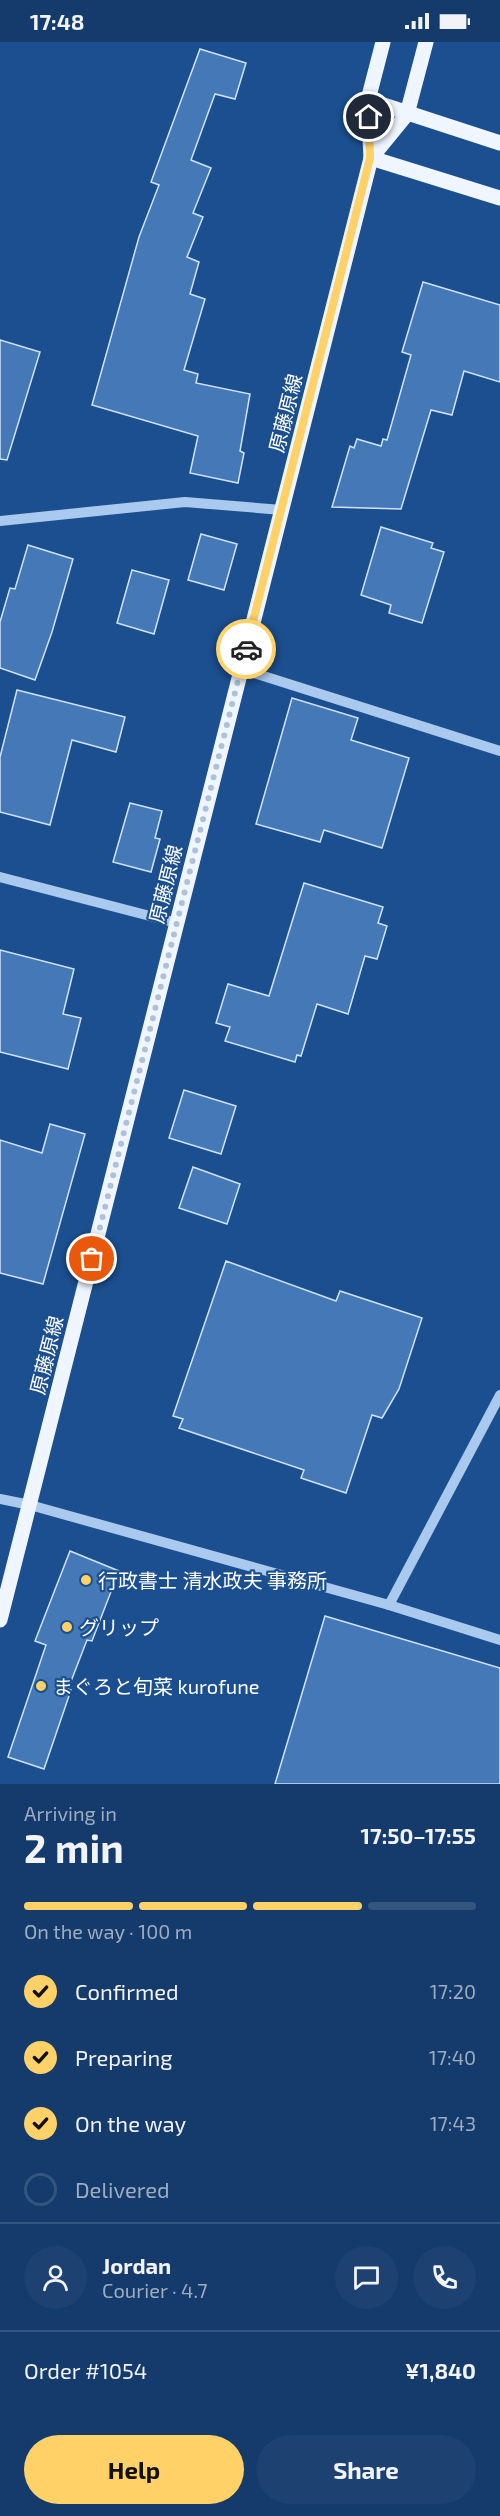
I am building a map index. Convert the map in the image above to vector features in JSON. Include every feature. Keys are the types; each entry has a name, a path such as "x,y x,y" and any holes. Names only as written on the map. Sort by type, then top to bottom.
{"main road":[{"path":"370,158 368,100 383,42"},
{"path":"370,158 407,114 426,42"},
{"path":"368,100 500,143"},
{"path":"370,158 500,198"},
{"name":"原藤原線","path":"0,1620 370,158"}],"street":[{"path":"0,521 185,502 282,510"},
{"path":"241,669 500,751"},
{"path":"0,877 177,923"},
{"path":"389,1605 500,1395"},
{"path":"0,1499 30,1505 389,1605 500,1640"}],"building":[{"path":"200,49 246,63 235,99 215,94 191,160 211,168 193,213 203,217 187,257 199,262 190,294 205,299 184,370 198,374 196,383 250,394 240,451 244,453 238,483 190,473 198,436 92,405 139,237 159,185 151,182"},
{"path":"423,282 500,305 500,382 464,371 452,415 431,410 401,509 332,507 350,446 354,448 357,439 381,446 383,439 387,440 411,355 402,352"},
{"path":"0,340 40,352 7,460 0,459"},
{"path":"381,527 433,543 431,548 444,552 422,623 389,613 391,605 361,595"},
{"path":"201,534 237,544 224,590 188,580"},
{"path":"28,545 73,559 52,632 35,680 0,668 0,622 10,588 15,589"},
{"path":"132,570 169,580 154,634 117,623"},
{"path":"17,690 125,717 116,752 72,740 50,825 0,812 0,757"},
{"path":"292,698 358,718 351,740 409,758 382,848 324,830 320,842 256,824"},
{"path":"130,803 162,811 155,838 160,839 151,872 113,862"},
{"path":"304,883 383,907 378,923 387,926 377,959 365,956 348,1014 317,1004 301,1056 297,1055 295,1062 225,1041 230,1027 216,1023 228,984 269,996"},
{"path":"0,950 74,969 63,1014 81,1018 68,1069 0,1052"},
{"path":"184,1090 236,1106 221,1154 169,1138"},
{"path":"50,1124 85,1134 43,1284 0,1273 0,1140 42,1153"},
{"path":"193,1167 240,1184 227,1224 179,1208"},
{"path":"226,1261 336,1301 340,1291 422,1318 399,1389 382,1418 372,1415 346,1493 301,1478 304,1470 179,1428 183,1419 173,1416"},
{"path":"70,1551 119,1571 92,1641 87,1640 68,1689 71,1690 44,1769 8,1757 46,1645 35,1641"},
{"path":"325,1616 500,1668 500,1784 275,1784"}],"way so far":[{"path":"92,1259 246,649"}],"place":[{"name":"行政書士 清水政夫 事務所","path":"86,1580"},
{"name":"グリップ","path":"67,1627"},
{"name":"まぐろと旬菜 kurofune","path":"41,1686"}],"route":[{"path":"246,649 370,158 369,117"}]}
